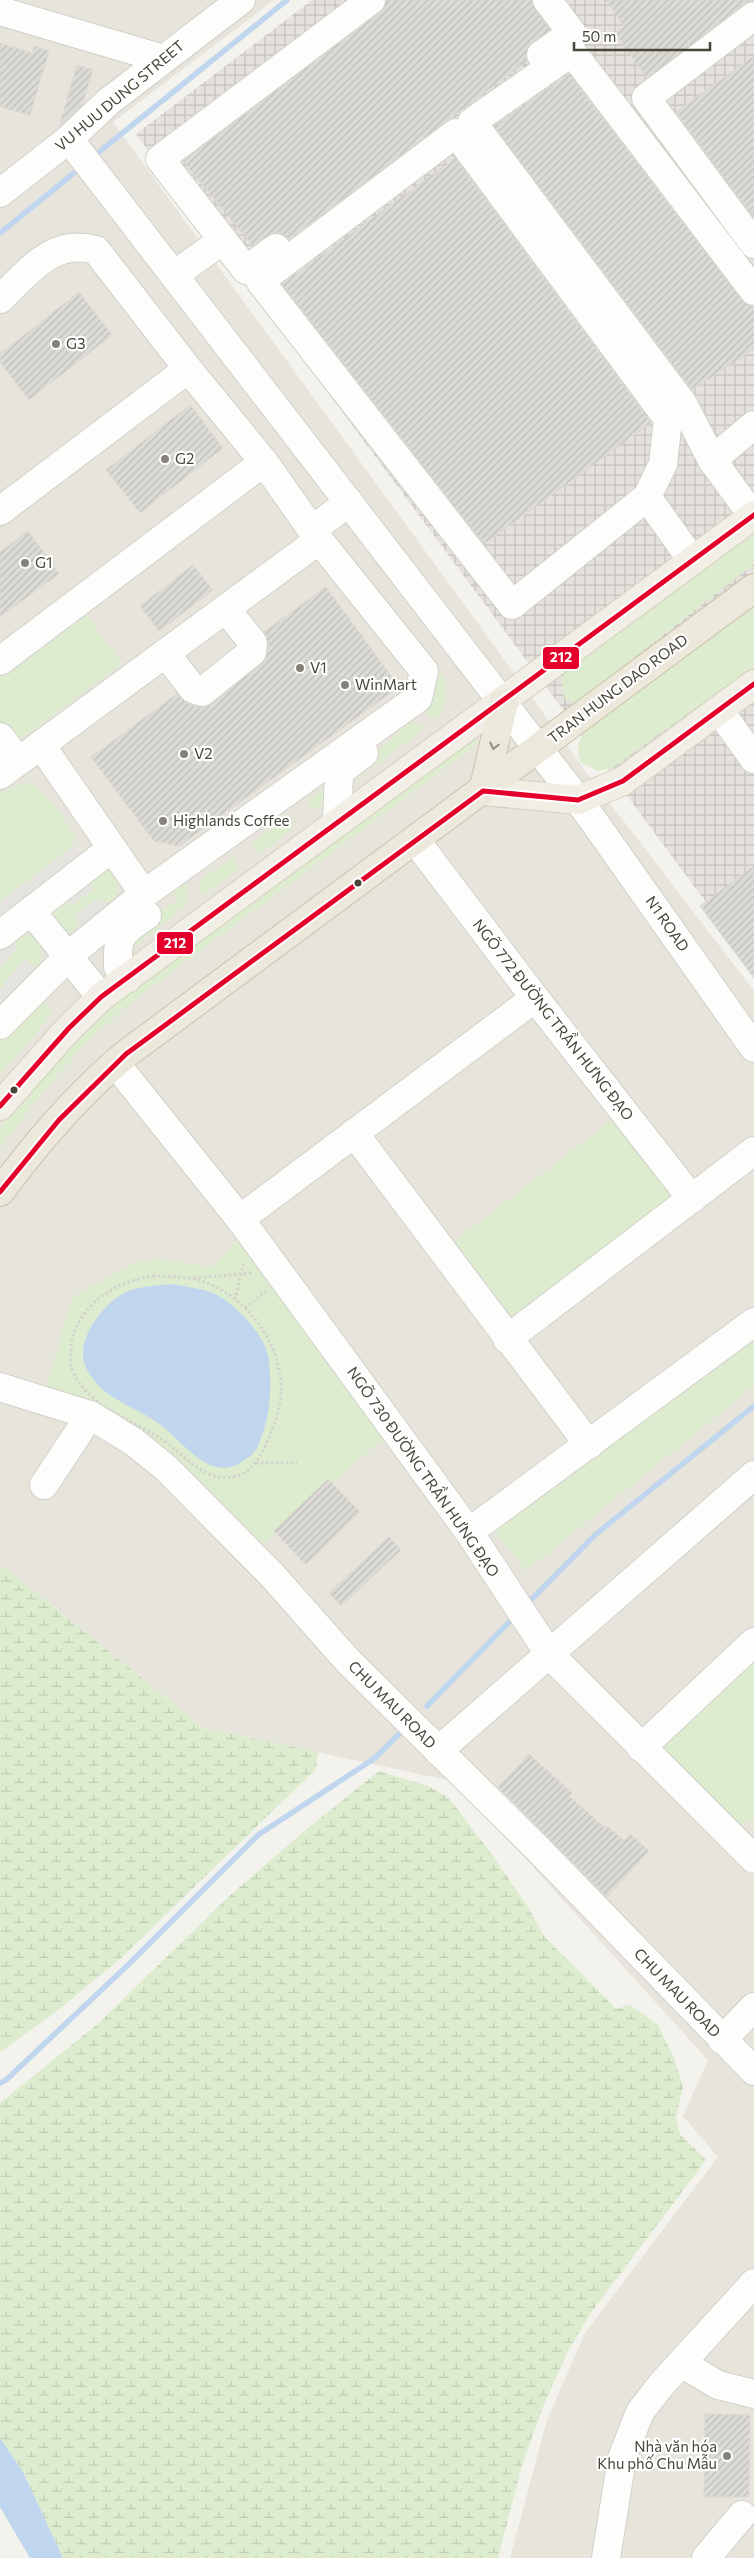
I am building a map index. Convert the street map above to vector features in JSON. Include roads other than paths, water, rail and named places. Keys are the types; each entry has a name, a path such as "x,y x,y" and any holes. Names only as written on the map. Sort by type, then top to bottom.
{"highway":[{"name":"TRAN HUNG DAO ROAD","path":"0,1192 50,1128 115,1063 754,588"},
{"path":"483,791 504,702"}],"main road":[{"path":"0,1106 69,1028 102,997 337,822 504,702 754,515"},
{"path":"483,791 578,800 623,781 754,684"}],"street":[{"name":"VU HUU DUNG STREET","path":"0,193 69,140 108,102 241,0"},
{"path":"371,0 160,159 246,270 572,33 547,0"},
{"path":"0,11 163,59"},
{"path":"753,242 646,98 754,16"},
{"path":"754,291 572,52 472,122 683,404 712,460 754,515"},
{"path":"456,133 668,419 663,464 647,497 512,605 260,281 456,133"},
{"name":"N1 ROAD","path":"69,140 539,748 754,1048"},
{"path":"174,275 223,240"},
{"path":"0,298 52,252 75,247 96,250 188,369 264,462 316,535 417,659 424,671 418,698 144,894 68,957 0,1025"},
{"path":"0,512 188,369"},
{"path":"712,460 754,425"},
{"path":"0,661 264,462"},
{"path":"647,497 692,560"},
{"path":"0,737 9,768 226,609 316,535 349,502"},
{"path":"166,654 193,689 202,692 252,652 253,643 226,609"},
{"path":"719,710 754,759"},
{"path":"337,822 339,776 343,769 394,730"},
{"path":"42,745 144,894"},
{"name":"NGÕ 772 ĐƯỜNG TRẦN HƯNG ĐẠO","path":"416,841 534,998 692,1199"},
{"path":"0,935 112,848"},
{"path":"128,978 118,968 118,940 124,932 175,895"},
{"path":"31,911 102,997"},
{"path":"240,1219 534,998"},
{"name":"NGÕ 730 ĐƯỜNG TRẦN HƯNG ĐẠO","path":"115,1063 240,1219 469,1532 490,1567 545,1648 642,1748 749,1845"},
{"path":"354,1133 589,1445"},
{"path":"508,1339 754,1151"},
{"path":"469,1532 754,1322"},
{"name":"CHU MAU ROAD","path":"0,1387 90,1414 134,1442 198,1498 271,1574 348,1661 536,1847 754,2071"},
{"path":"44,1485 90,1414"},
{"path":"438,1751 545,1648 754,1475"},
{"path":"642,1748 754,1642"},
{"path":"722,2040 754,2007"},
{"path":"606,2558 622,2458 640,2412 681,2363 754,2283"},
{"path":"681,2363 718,2385 754,2394"},
{"path":"706,2558 742,2516"}],"water":[{"path":"171,1284 205,1290 223,1298 248,1320 266,1348 270,1391 265,1426 254,1452 243,1461 231,1467 219,1468 208,1464 187,1449 158,1423 104,1391 94,1380 84,1362 83,1352 89,1332 94,1321 110,1304 131,1290"},
{"path":"0,2438 23,2472 63,2558 30,2558 0,2507"}],"waterway":[{"path":"99,152 287,0"},
{"path":"0,233 74,173"},
{"path":"525,1606 595,1535 754,1406"},
{"path":"427,1706 515,1616"},
{"path":"0,2083 6,2080 129,1964 258,1835 375,1758 405,1728"}],"place":[{"name":"G3","path":"56,344"},
{"name":"G2","path":"165,459"},
{"name":"G1","path":"25,563"},
{"name":"V1","path":"300,668"},
{"name":"WinMart","path":"345,685"},
{"name":"V2","path":"184,754"},
{"name":"Highlands Coffee","path":"163,821"},
{"name":"Nhà văn hóa Khu phố Chu Mẫu","path":"727,2456"}]}
